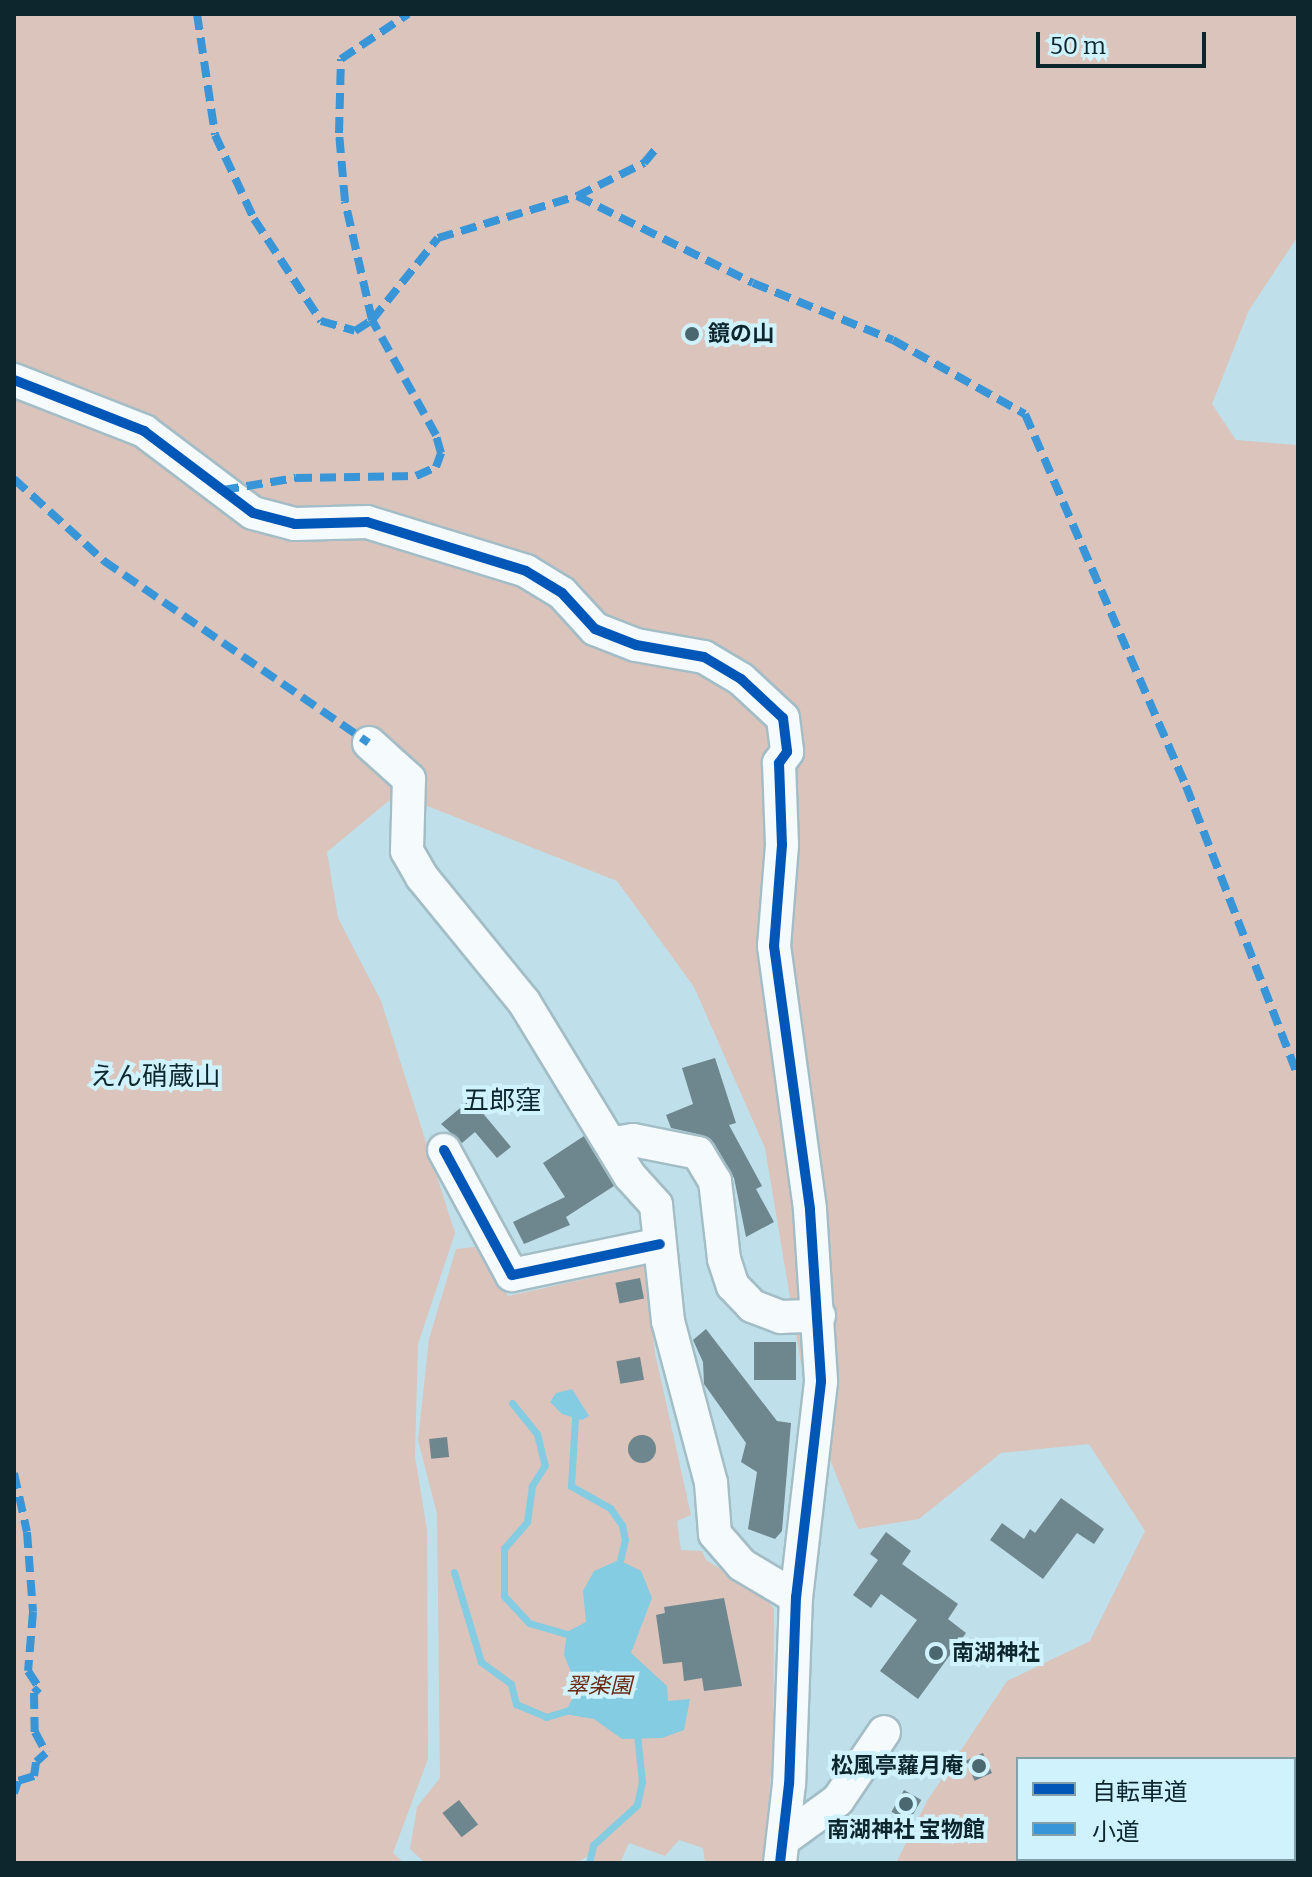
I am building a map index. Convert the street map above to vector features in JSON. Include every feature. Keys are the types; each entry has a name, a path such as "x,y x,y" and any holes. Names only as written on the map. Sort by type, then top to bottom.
{"street":[{"path":"14,380 144,431 253,513 295,524 367,522 526,571 562,593 595,629 636,645 704,657 741,679 783,718 787,752 779,763 782,845 774,946 819,1316 821,1382 796,1597 781,1852"},
{"path":"369,743 409,779 407,851 422,877 524,1002 552,1055 614,1143 630,1176 656,1205 668,1321 711,1483 715,1534 742,1565 796,1597"},
{"path":"614,1143 633,1140 698,1153 715,1181 724,1259 733,1286 752,1306 781,1317 819,1316"},
{"path":"444,1150 512,1275 660,1244"},
{"path":"781,1852 838,1800 884,1732"}],"green space":[{"path":"14,14 1298,14 1298,236 1249,310 1212,404 1236,440 1298,445 1298,1863 896,1863 927,1801 1007,1681 1090,1641 1145,1531 1089,1444 1001,1453 919,1519 858,1529 808,1405 765,1148 694,987 617,881 397,794 327,852 338,918 381,1001 455,1233 418,1344 415,1456 427,1530 428,1759 393,1853 404,1863 14,1863"},
{"name":"翠楽園","path":"475,1247 508,1296 644,1266 655,1353 691,1515 677,1521 681,1550 702,1551 706,1560 763,1595 774,1609 773,1751 763,1863 705,1863 703,1848 679,1840 665,1856 629,1843 620,1863 593,1863 591,1855 575,1863 425,1863 410,1849 417,1807 440,1778 437,1514 418,1440 429,1339 456,1249"}],"water":[{"path":"572,1389 589,1416 582,1420 562,1414 550,1402 556,1393"},
{"path":"619,1560 641,1571 652,1598 631,1653 667,1686 668,1701 690,1699 684,1730 662,1738 622,1739 594,1719 564,1714 578,1689 564,1655 567,1632 586,1622 583,1591 594,1571"}],"building":[{"path":"715,1058 736,1123 729,1125 762,1186 756,1189 774,1222 746,1237 734,1178 714,1143 702,1135 671,1128 666,1115 693,1104 682,1068"},
{"path":"471,1099 511,1147 497,1158 475,1132 462,1143 441,1124"},
{"path":"584,1136 614,1186 566,1217 570,1225 524,1244 513,1222 565,1197 543,1163"},
{"path":"640,1278 644,1299 619,1303 615,1283"},
{"path":"706,1329 777,1421 791,1423 782,1531 775,1539 748,1529 757,1472 741,1462 746,1443 704,1384 703,1362 693,1340"},
{"path":"754,1342 796,1342 796,1380 754,1380"},
{"path":"640,1357 644,1380 620,1384 616,1361"},
{"path":"642,1435 652,1439 656,1449 652,1459 642,1463 632,1459 628,1449 632,1439"},
{"path":"447,1437 449,1457 431,1459 429,1439"},
{"path":"1061,1498 1104,1529 1094,1544 1077,1533 1043,1579 990,1540 1002,1523 1024,1539 1030,1529 1035,1533"},
{"path":"886,1532 911,1551 902,1564 958,1604 948,1619 966,1633 918,1699 880,1671 917,1620 881,1594 871,1608 853,1595 878,1560 870,1554"},
{"path":"724,1598 742,1686 704,1691 702,1678 684,1681 682,1662 663,1664 656,1615 665,1613 664,1607"},
{"path":"983,1753 992,1773 975,1781 966,1761"},
{"path":"904,1790 921,1800 909,1822 892,1812"},
{"path":"459,1800 478,1824 462,1837 442,1813"}],"waterway":[{"path":"512,1403 537,1434 545,1465 532,1486 527,1522 504,1548 504,1596 529,1623 574,1636"},
{"path":"575,1418 571,1486 610,1508 622,1525 625,1540 618,1569"},
{"path":"454,1572 481,1662 511,1684 516,1704 546,1717 572,1709"},
{"path":"589,1863 593,1845 637,1805 642,1782 637,1734"}],"marked path":[{"path":"197,14 215,135 254,219 321,321 355,331 372,320 438,238 577,196 753,283 893,340 1025,414 1186,786 1298,1077"},
{"path":"223,490 296,478 416,476 436,467 441,453 436,435 372,320 345,201 339,133 341,59 408,14"},
{"path":"577,196 644,163 659,145"},
{"path":"14,479 104,561 369,743"},
{"path":"14,1473 27,1532 33,1612 28,1671 39,1688 34,1693 35,1732 46,1753 36,1762 34,1776 18,1781 14,1793"}],"cycle path":[{"path":"14,380 144,431 253,513 295,524 367,522 526,571 562,593 595,629 636,645 704,657 741,679 783,718 787,752 779,763 782,845 774,946 810,1210 821,1382 796,1597 789,1784 780,1863"},
{"path":"444,1150 512,1275 660,1244"}],"place":[{"name":"鏡の山","path":"692,334"},
{"name":"南湖神社","path":"936,1653"},
{"name":"松風亭蘿月庵","path":"979,1766"},
{"name":"南湖神社 宝物館","path":"906,1804"}],"district":[{"name":"えん硝蔵山","path":"155,1077"},
{"name":"五郎窪","path":"502,1101"}]}
